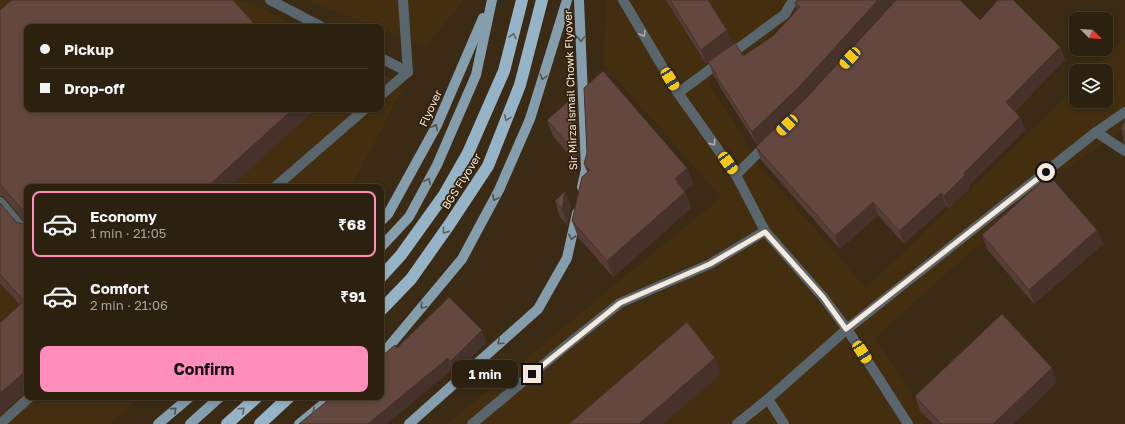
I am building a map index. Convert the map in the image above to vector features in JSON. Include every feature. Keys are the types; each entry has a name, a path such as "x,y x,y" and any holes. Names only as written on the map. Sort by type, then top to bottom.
{"highway":[{"name":"BGS Flyover","path":"384,274 402,254 435,207 468,154 504,71 522,0"},
{"name":"BGS Flyover","path":"384,307 411,279 450,225 488,166 520,85 542,0"},
{"path":"227,424 254,400"},
{"path":"260,424 287,400"}],"main road":[{"name":"Flyover","path":"384,218 388,214 436,125 491,0"},
{"path":"384,243 409,217 437,165 476,75 491,0"},
{"path":"384,352 462,259 499,190 530,119 567,0"},
{"name":"Sir Mirza Ismail Chowk Flyover","path":"408,424 538,309 567,258 586,169 579,0"},
{"path":"158,424 186,400"},
{"path":"190,424 217,400"},
{"path":"299,424 328,400"}],"street":[{"path":"270,0 316,24"},
{"path":"403,0 408,72"},
{"path":"623,0 678,92 736,175 765,232 823,297 846,329 908,424"},
{"path":"678,92 785,14 793,0"},
{"path":"384,60 408,72"},
{"path":"384,92 408,72"},
{"path":"278,184 362,112"},
{"path":"737,424 768,399 846,329 1096,132 1125,112"},
{"path":"1096,132 1125,151"},
{"path":"736,175 774,138"},
{"path":"0,202 24,230"},
{"path":"472,424 620,303 710,264 765,232"},
{"path":"768,399 784,424"},
{"path":"0,424 27,400"}],"shaded area":[{"path":"0,0 240,0 265,10 291,24 24,24 24,112 384,112 384,75 404,86 353,184 24,184 24,400 137,400 110,424 0,424"},
{"path":"306,0 464,0 425,47 384,31 384,24 366,24"},
{"path":"607,0 809,0 805,8 709,83 761,167 866,288 1069,93 1069,108 1113,108 1113,64 1099,64 1107,56 1113,56 1113,50 1125,38 1125,129 1048,182 875,338 930,424 447,424 721,197 603,64"}],"building":[{"path":"12,0 233,0 254,24 24,24 24,112 290,112 210,184 24,184 24,212 0,184 0,10"},
{"path":"670,0 708,0 727,30 701,50"},
{"path":"797,0 878,0 799,87 752,132 708,62 735,43 743,56 773,36 800,7 795,3"},
{"path":"896,0 960,0 980,20 998,0 1013,0 1060,47 1006,102 1020,117 964,173 965,175 944,196 941,193 899,231 873,202 835,236 756,147 808,96"},
{"path":"603,71 687,168 675,179 685,192 607,261 572,221 582,177 590,170 584,164 587,153 584,88"},
{"path":"571,99 574,151 547,120"},
{"path":"1125,120 1125,132 1121,129"},
{"path":"1049,175 1097,230 1029,290 982,235"},
{"path":"565,191 562,209 555,201"},
{"path":"0,203 16,222 24,223 24,301 0,274"},
{"path":"449,297 482,330 451,361 448,358 368,424 299,424 328,400 384,400 384,354 395,345 397,348"},
{"path":"24,301 24,373 0,393 0,323"},
{"path":"1002,314 1052,368 993,424 941,424 915,396"},
{"path":"687,322 715,358 639,424 569,424"}],"route":[{"path":"532,374 620,303 710,264 765,232 823,297 846,329 1046,172"}]}
